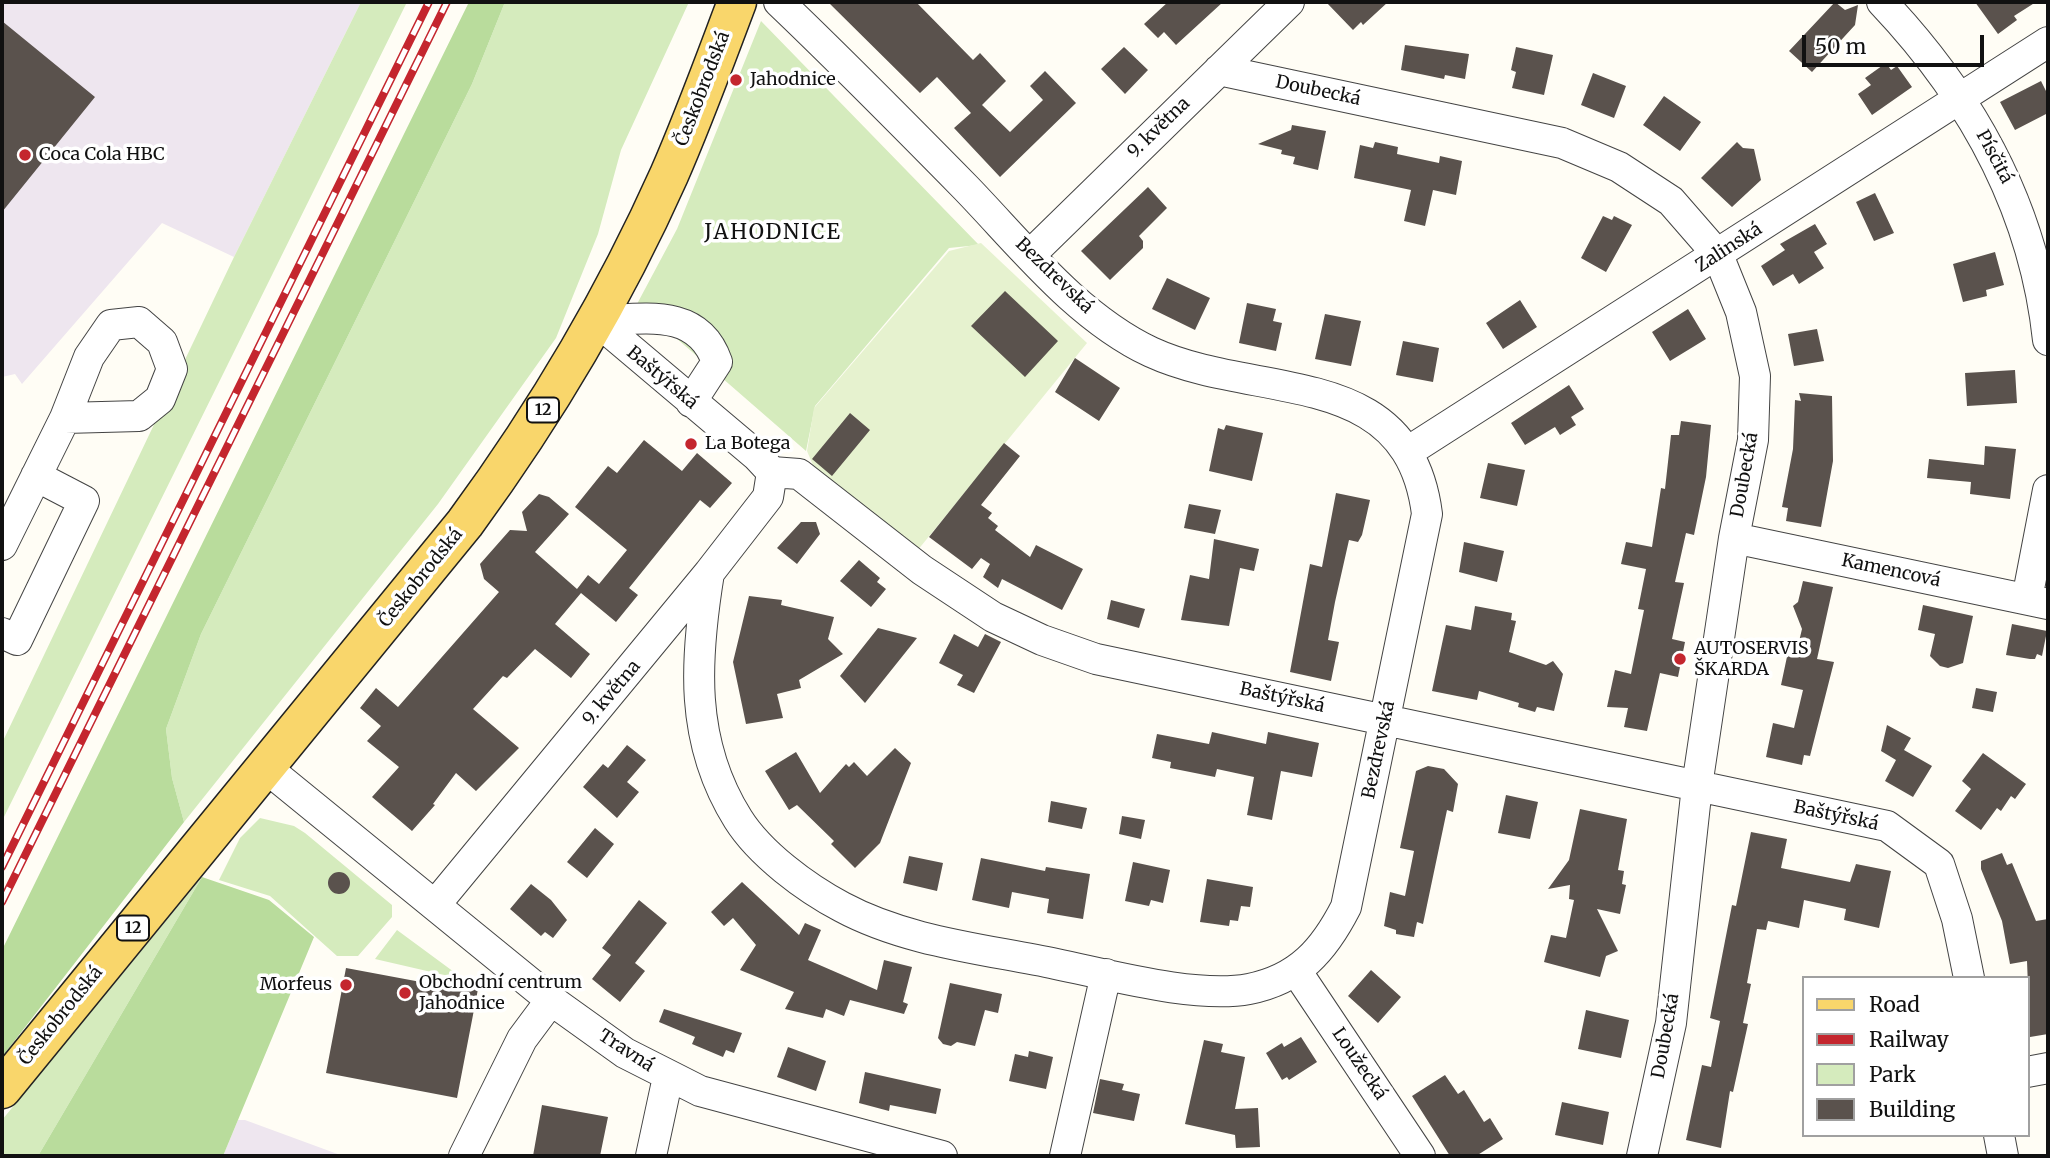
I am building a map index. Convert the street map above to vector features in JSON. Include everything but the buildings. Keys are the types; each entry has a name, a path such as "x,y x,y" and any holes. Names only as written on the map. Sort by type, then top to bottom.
{"main road":[{"name":"Českobrodská","path":"2,1089 466,523 520,449 597,321 669,174 737,2"}],"street":[{"name":"Bezdrevská","path":"709,573 697,659 705,747 739,819 786,871 842,907 904,933 1195,990 1249,989 1297,972 1331,937 1346,907 1427,514 1423,484 1409,451 1373,414 1335,398 1214,374 1153,353 1108,329 1030,255 779,2"},
{"name":"9. května","path":"1030,255 1289,2"},
{"name":"Písčitá","path":"1882,2 1909,30 1960,98 1989,144 2014,197 2044,295 2048,340"},
{"name":"Zalinská","path":"1409,451 2048,42"},
{"name":"Doubecká","path":"1219,70 1562,143 1619,167 1671,201 1718,255 1741,312 1755,376 1754,440 1734,538 1697,786 1671,1023 1642,1156"},
{"path":"597,321 668,319 701,332 711,344 717,362 706,384 691,402"},
{"name":"Baštýřská","path":"597,321 748,448 772,472 799,474 922,570 993,617 1042,640 1096,659 1887,826 1939,864 1958,919 1969,976"},
{"path":"5,530 65,418"},
{"name":"9. května","path":"435,905 709,573 768,497 772,472"},
{"path":"2,633 17,640 84,501 36,476"},
{"path":"2038,601 2048,490"},
{"name":"Kamencová","path":"1734,538 2038,601"},
{"path":"656,639 674,637 697,659"},
{"name":"Travná","path":"265,767 551,1000 625,1053 668,1077 743,1104 942,1156"},
{"name":"Loužecká","path":"1297,972 1420,1156"},
{"path":"1065,1156 1106,974"},
{"path":"464,1156 522,1039 551,1000"},
{"path":"2029,1072 2048,1068"},
{"path":"651,1156 668,1077"},
{"path":"1999,1137 2003,1156"}],"shaded area":[{"path":"2,2 361,2 234,257 162,223 22,384 15,374 2,377"},
{"path":"238,1120 245,1120 343,1156 223,1156"}],"green space":[{"path":"361,2 407,2 2,821 2,743 234,257"},
{"path":"469,2 505,2 472,84 201,634 166,729 172,778 184,822 2,1057 2,950"},
{"path":"505,2 689,2 621,150 598,234 556,338 438,504 184,822 172,778 166,729 201,634 472,84"},
{"path":"761,21 979,245 949,248 815,406 806,451 637,304 677,229"},
{"path":"981,243 1087,343 917,551 815,470 807,451 814,408 949,251"},
{"path":"260,818 294,826 392,905 392,917 358,956 337,956 270,896 219,880 240,838","holes":["336,873 348,878 348,888 337,894 329,888 328,881"]},
{"path":"202,877 38,1156 2,1156 2,1120"},
{"path":"202,877 269,900 314,937 223,1156 38,1156"},
{"path":"397,930 454,972 453,977 375,959"}],"railway":[{"path":"2,867 429,2"},
{"path":"2,902 447,2"}],"place":[{"name":"Jahodnice","path":"736,80"},
{"name":"Coca Cola HBC","path":"25,155"},
{"name":"La Botega","path":"691,444"},
{"name":"AUTOSERVIS ŠKARDA","path":"1680,659"},
{"name":"Morfeus","path":"346,985"},
{"name":"Obchodní centrum Jahodnice","path":"405,993"}],"district":[{"name":"JAHODNICE","path":"773,233"}]}
